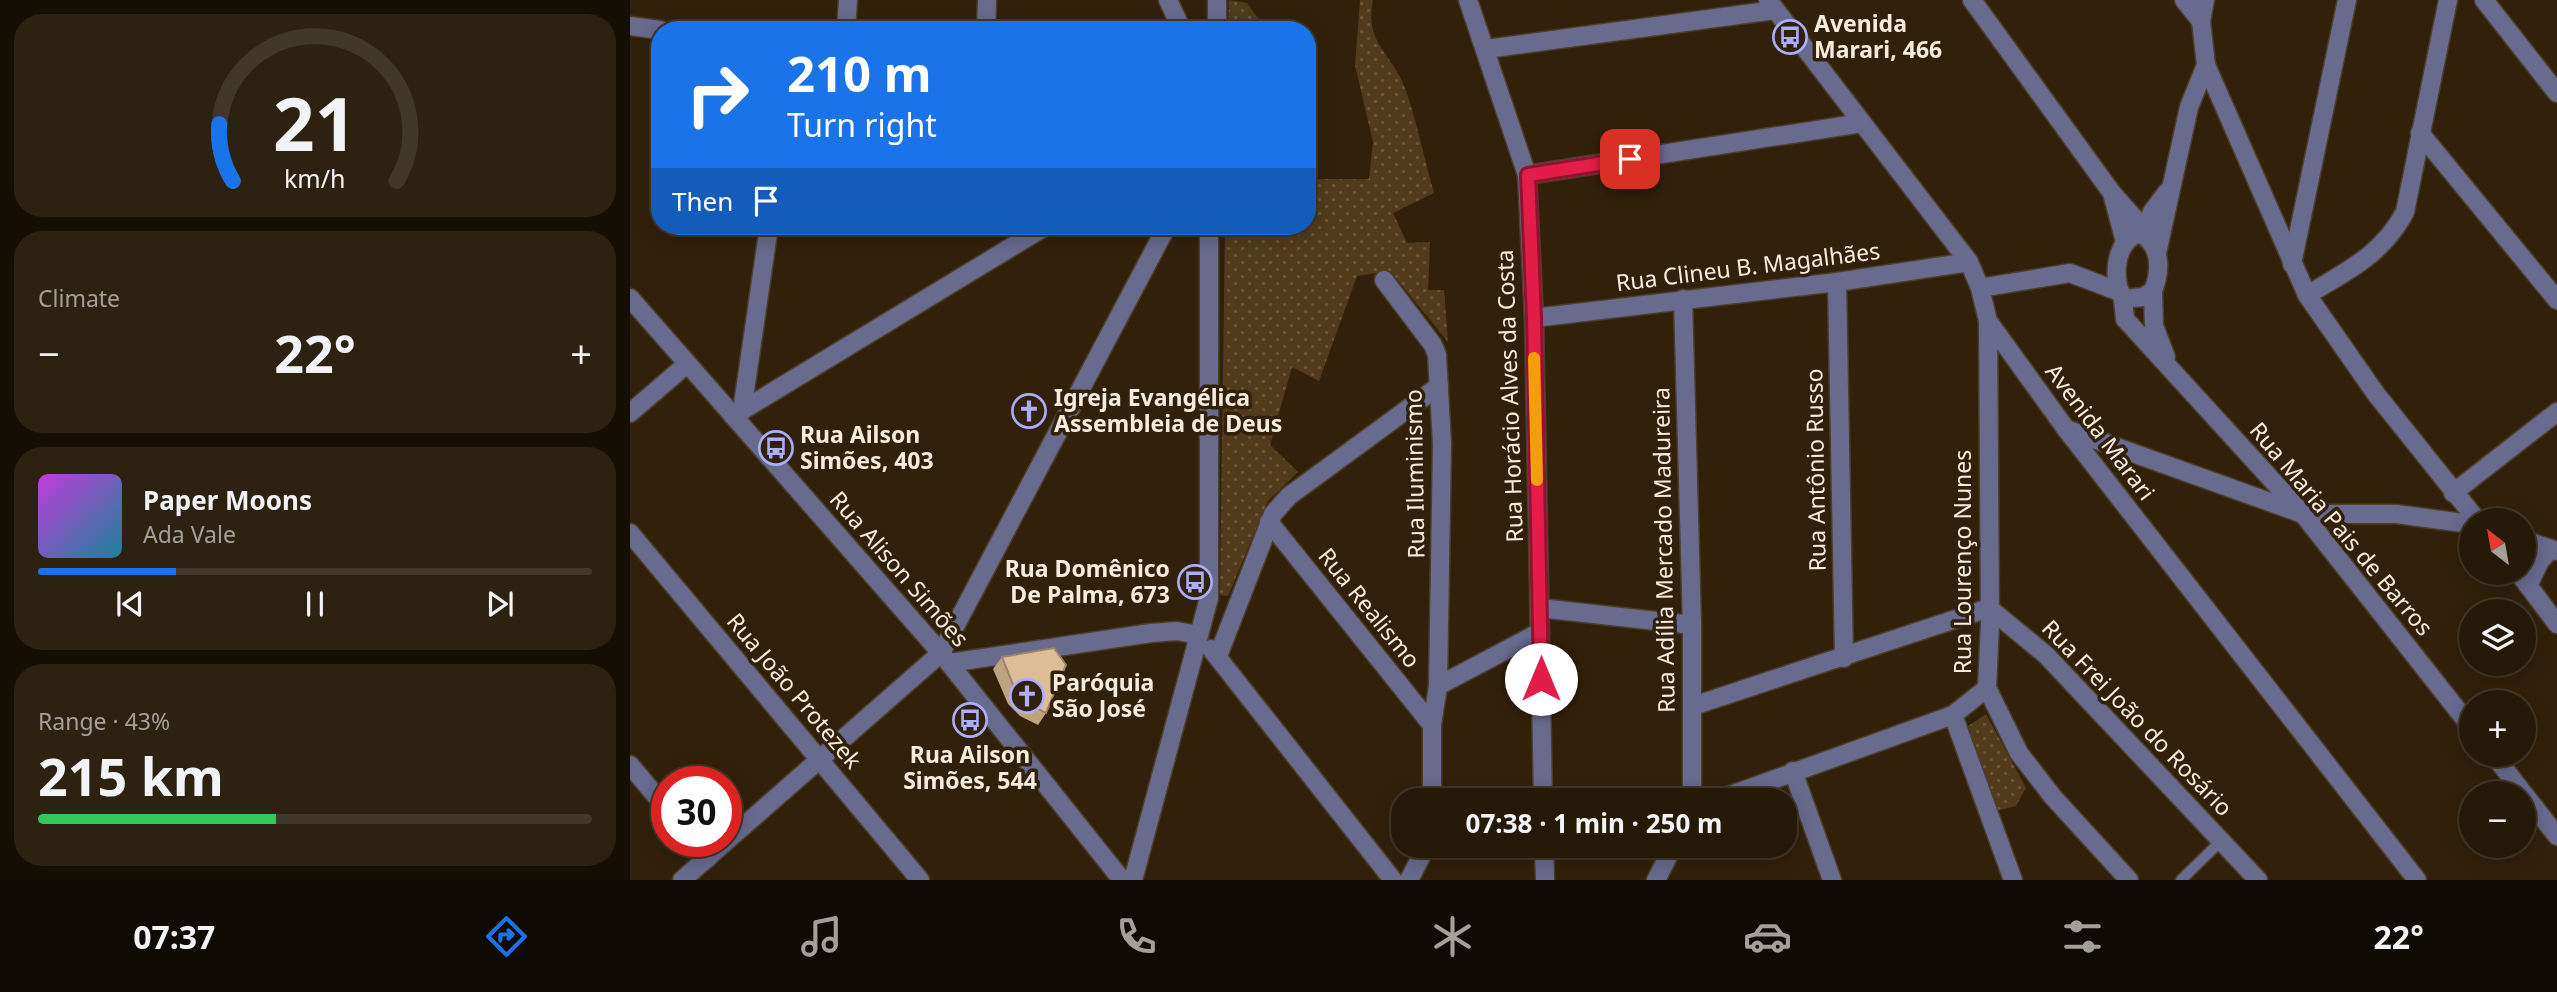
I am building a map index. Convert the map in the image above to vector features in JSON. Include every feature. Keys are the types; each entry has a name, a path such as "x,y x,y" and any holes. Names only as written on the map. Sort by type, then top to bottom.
{"street":[{"path":"847,21 848,0"},
{"path":"987,21 988,0"},
{"path":"1168,0 1178,21"},
{"path":"1217,0 1217,21"},
{"name":"Rua Horácio Alves da Costa","path":"1468,0 1528,175 1534,318 1543,788"},
{"path":"1972,0 2112,193 2136,236 2157,253"},
{"path":"2184,0 2201,21"},
{"path":"2205,0 2201,21 2206,65 2307,295 2376,394 2466,508"},
{"path":"2292,264 2347,0"},
{"path":"2307,295 2364,260 2395,231 2404,212 2448,0"},
{"path":"2484,0 2557,93"},
{"path":"1486,49 1772,5"},
{"name":"Avenida Marari","path":"1772,5 1969,262 1980,288 1988,321 2066,429 2417,880"},
{"path":"630,26 651,29"},
{"path":"1980,288 2070,273 2121,295 2143,297 2153,291 2161,271 2157,253 2189,107 2206,65"},
{"path":"1528,175 1862,123"},
{"path":"2420,132 2557,300"},
{"path":"2121,295 2117,255 2136,236 2171,187"},
{"path":"737,414 767,235"},
{"path":"737,414 1031,235"},
{"path":"682,880 819,760 945,658 1162,235"},
{"path":"1133,880 1209,598 1209,235"},
{"name":"Rua Clineu B. Magalhães","path":"1534,318 1836,282 1969,262"},
{"name":"Rua Iluminismo","path":"1384,280 1433,345 1439,386 1442,506 1438,685 1432,725 1432,788"},
{"name":"Rua Antônio Russo","path":"1836,282 1844,658"},
{"name":"Rua Maria Pais de Barros","path":"2153,291 2154,326 2170,367"},
{"name":"Rua Maria Pais de Barros","path":"2121,295 2125,319 2303,514 2459,712"},
{"name":"Rua Alison Simões","path":"630,298 687,364 737,414 945,658 1122,880"},
{"name":"Rua Adília Mercado Madureira","path":"1683,299 1692,625 1692,788"},
{"name":"Rua Lourenço Nunes","path":"1988,321 1987,688 2019,753 2053,797 2129,880"},
{"path":"630,413 687,364"},
{"path":"1218,656 1269,522 1289,496 1439,386"},
{"path":"2453,493 2557,412"},
{"path":"2066,429 2303,514 2396,514 2459,522"},
{"name":"Rua Realismo","path":"1269,522 1432,725"},
{"name":"Rua João Protezek","path":"630,533 920,880"},
{"path":"2536,544 2554,550"},
{"path":"2536,565 2554,550"},
{"path":"2528,585 2557,624"},
{"path":"1540,607 1692,625"},
{"path":"1692,706 1989,608"},
{"name":"Rua Frei João do Rosário","path":"1989,608 2046,655 2258,880"},
{"path":"945,658 1151,633 1177,631 1199,635 1393,880"},
{"path":"1438,685 1540,632"},
{"path":"1748,788 1953,715 1987,688"},
{"path":"1953,715 2012,880"},
{"path":"630,765 651,790"},
{"path":"2503,767 2514,781"},
{"path":"1793,771 1832,880"},
{"path":"2536,809 2557,836"},
{"path":"1409,880 1420,858"},
{"path":"1544,858 1545,880"},
{"path":"1656,880 1667,858"}],"lane":[{"path":"2181,880 2221,841"}],"shaded area":[{"path":"1229,0 1247,3 1260,21 1228,21"},
{"path":"1360,0 1373,0 1372,27 1405,88 1434,193 1393,213 1407,243 1430,242 1428,290 1444,290 1448,342 1390,271 1357,276 1319,381 1292,367 1270,445 1298,472 1268,501 1228,596 1220,595 1225,235 1316,235 1316,179 1369,179 1373,142 1355,65"},
{"path":"1986,714 2026,788 2016,806 1983,814 1955,735"}],"building":[{"name":"Paróquia São José","path":"1054,648 1066,665 1046,713 1028,704 1016,692 1002,657"}],"slow traffic":[{"path":"1534,358 1537,480"}],"place":[{"name":"Avenida Marari, 466","path":"1790,37"},
{"name":"Igreja Evangélica Assembleia de Deus","path":"1029,411"},
{"name":"Rua Ailson Simões, 403","path":"776,448"},
{"name":"Rua Domênico De Palma, 673","path":"1195,582"},
{"name":"Paróquia São José","path":"1027,696"},
{"name":"Rua Ailson Simões, 544","path":"970,720"}],"route":[{"path":"1541,679 1534,318 1528,175 1630,159"}]}
